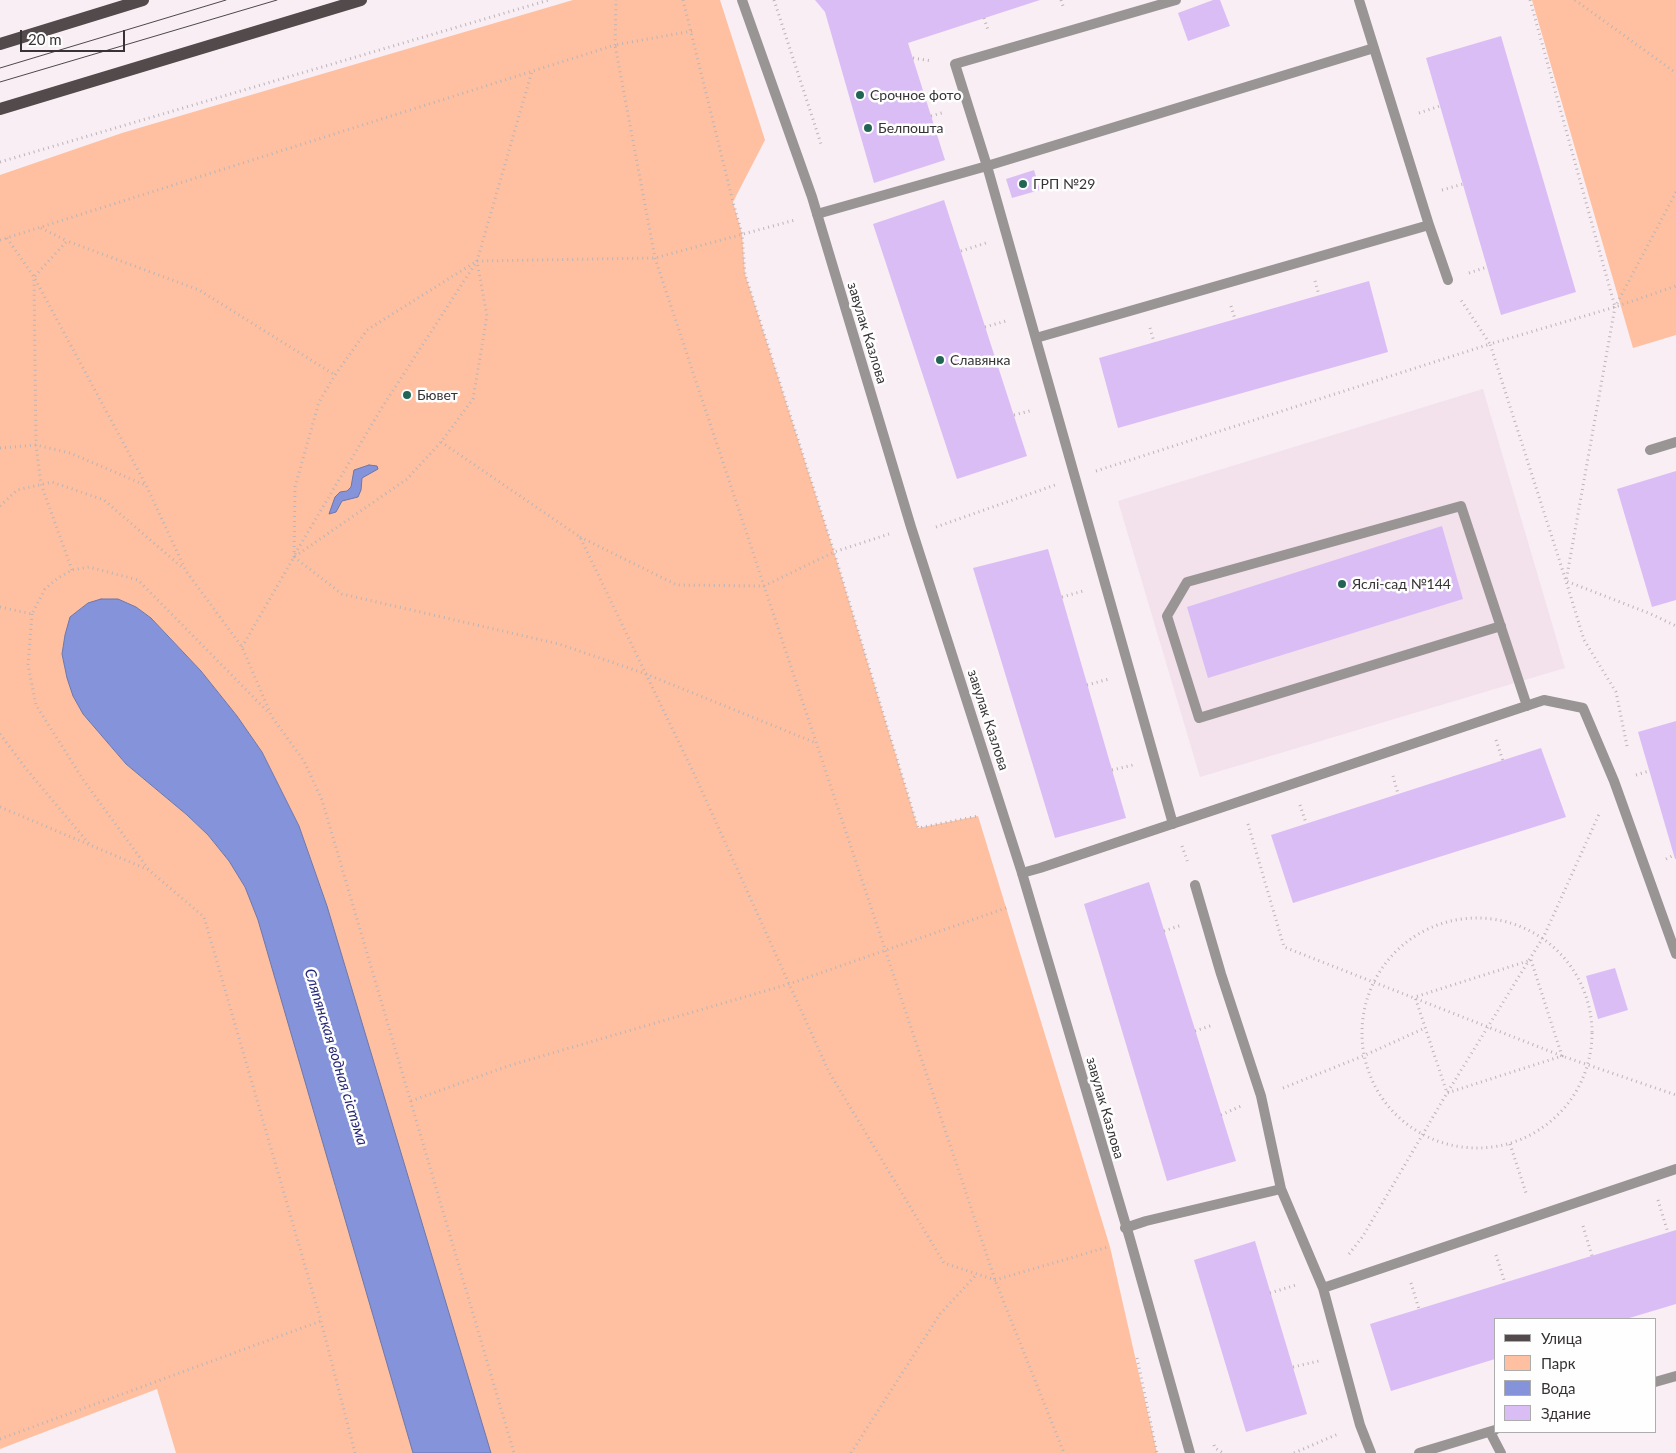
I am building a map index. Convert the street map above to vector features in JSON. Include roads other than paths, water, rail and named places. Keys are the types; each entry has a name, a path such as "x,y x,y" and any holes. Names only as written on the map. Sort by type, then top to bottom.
{"main road":[{"path":"0,44 143,0"},
{"path":"0,109 361,0"}],"street":[{"name":"завулак Казлова","path":"742,0 817,214 912,527 1022,873 1190,1453"},
{"path":"1173,824 987,166 955,64 1176,0"},
{"path":"1359,0 1429,226 1448,280"},
{"path":"817,214 987,166 1374,48"},
{"path":"1036,338 1429,226"},
{"path":"1650,450 1676,442"},
{"path":"1501,626 1199,718 1167,616 1187,582 1461,506 1501,626 1527,706"},
{"path":"1022,873 1544,700 1583,708 1614,781 1676,954"},
{"path":"1195,885 1221,974 1261,1096 1281,1189 1323,1288 1360,1425 1371,1453"},
{"path":"1323,1288 1676,1170"},
{"path":"1126,1228 1146,1221 1281,1189"},
{"path":"1656,1382 1676,1376"},
{"path":"1419,1453 1492,1431 1501,1453"}],"water":[{"path":"369,465 377,466 378,469 362,478 358,497 342,501 336,512 329,514 335,497 340,492 347,491 351,487 354,470"},
{"name":"Сляпянская водная сістэма","path":"101,599 118,599 136,607 151,618 201,671 237,716 262,752 299,826 327,906 491,1453 413,1453 258,920 245,887 229,861 208,835 126,764 83,714 73,696 62,654 70,617 88,603"}],"tram line":[{"path":"0,68 226,0"},
{"path":"0,82 277,0"}],"place":[{"name":"Срочное фото","path":"860,95"},
{"name":"Белпошта","path":"868,128"},
{"name":"ГРП №29","path":"1023,184"},
{"name":"Славянка","path":"940,360"},
{"name":"Бювет","path":"407,395"},
{"name":"Яслі-сад №144","path":"1342,584"}]}
